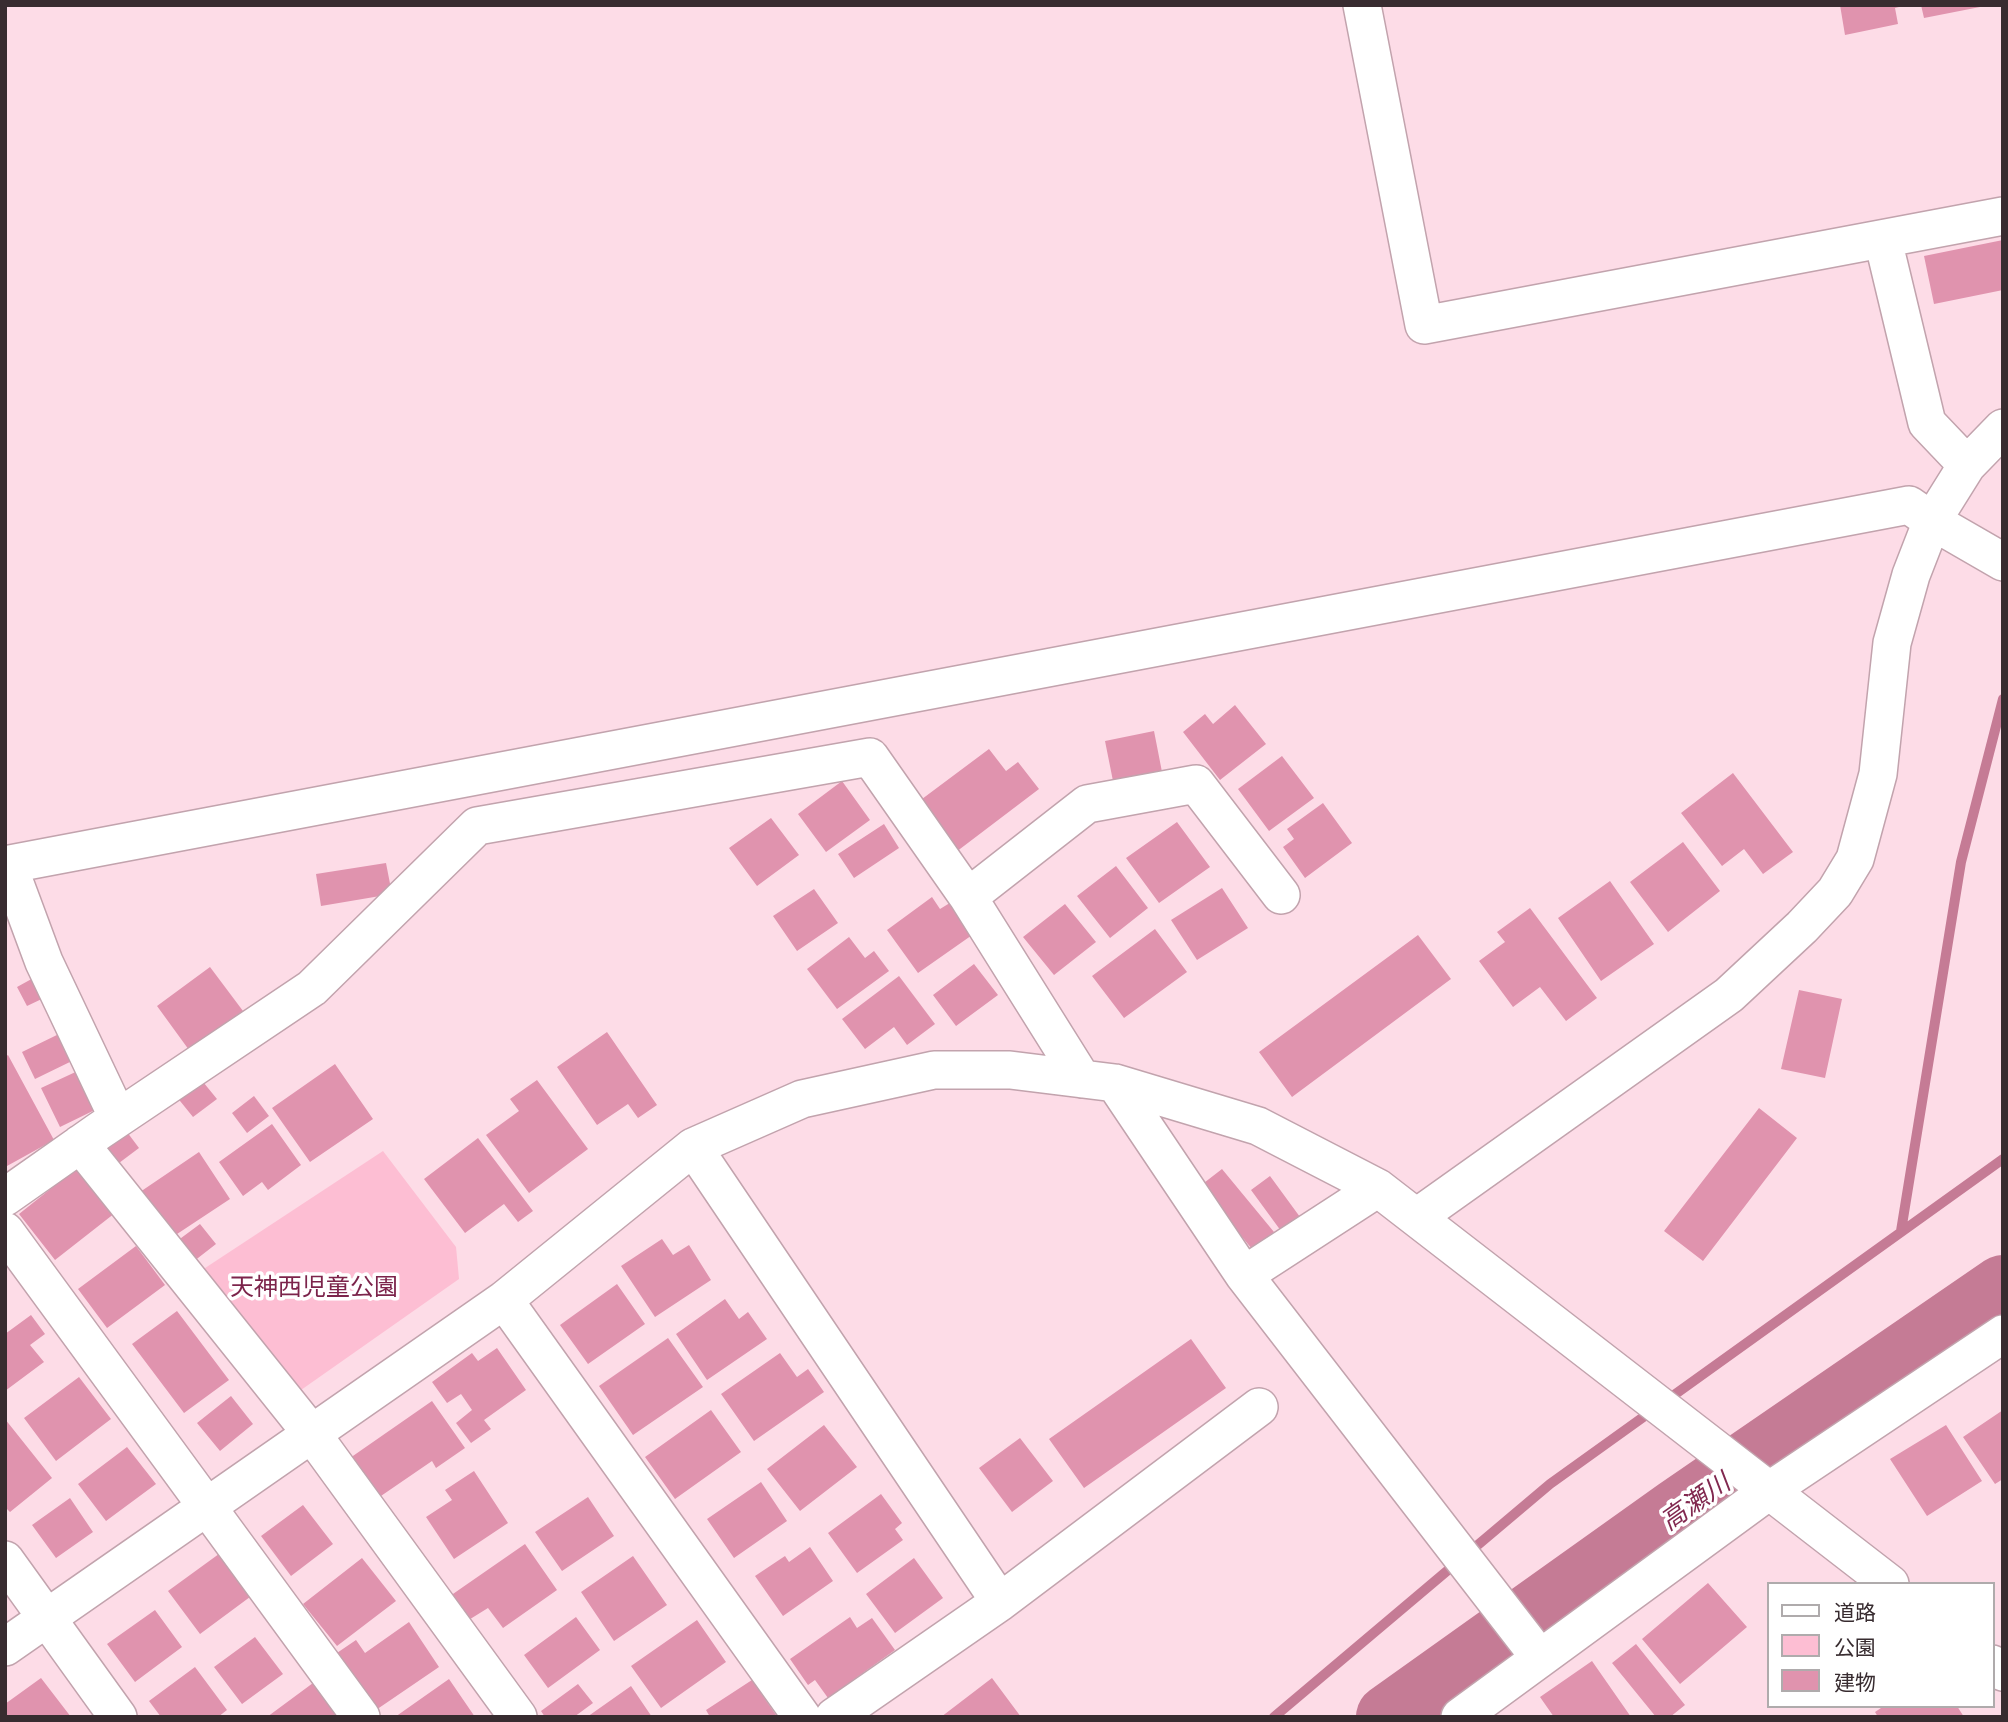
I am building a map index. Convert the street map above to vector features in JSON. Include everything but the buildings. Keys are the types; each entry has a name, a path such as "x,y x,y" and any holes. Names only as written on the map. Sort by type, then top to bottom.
{"street":[{"path":"1362,5 1424,326 2003,216"},
{"path":"1883,240 1927,423 1967,465"},
{"path":"1417,1217 1729,995 1802,927 1835,892 1855,859 1878,774 1892,643 1911,575 1932,521 1967,465 2003,428"},
{"path":"118,1118 44,962 7,865 1909,505 2003,562"},
{"path":"5,1197 312,988 477,826 870,757 1099,1081 1244,1275 1540,1658"},
{"path":"968,897 1087,804 1196,784 1280,895"},
{"path":"5,1647 504,1300 693,1147 802,1099 934,1070 1010,1070 1099,1081 1258,1126 1378,1188 1887,1582"},
{"path":"80,1144 312,1434 517,1717"},
{"path":"693,1147 1000,1602"},
{"path":"1244,1275 1378,1188"},
{"path":"5,1231 360,1717"},
{"path":"504,1300 802,1717"},
{"path":"1460,1717 1770,1490 2003,1334"},
{"path":"834,1717 1000,1602 1259,1408"},
{"path":"5,1560 118,1717"}],"green space":[{"name":"天神西児童公園","path":"383,1151 456,1247 459,1279 301,1390 289,1389 199,1272"}],"waterway":[{"path":"1901,1231 1961,862 2003,699"},
{"path":"1274,1717 1550,1484 2003,1159"},
{"name":"高瀬川","path":"1389,1717 1678,1511 2003,1288"}]}
